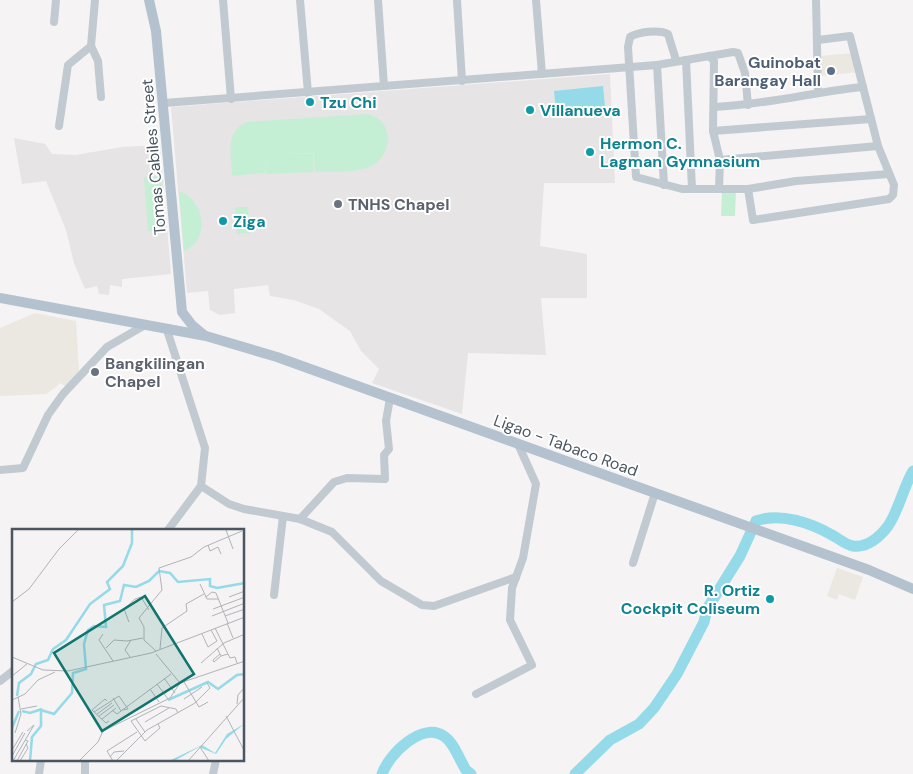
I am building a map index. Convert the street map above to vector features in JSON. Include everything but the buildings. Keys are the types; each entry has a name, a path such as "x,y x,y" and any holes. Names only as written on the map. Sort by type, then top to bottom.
{"main road":[{"name":"Tomas Cabiles Street","path":"149,0 156,31 164,103 182,312"},
{"name":"Ligao - Tabaco Road","path":"0,298 206,336 319,372 869,570 913,589"},
{"path":"167,330 176,323 182,312"},
{"name":"Ligao - Tabaco Road","path":"182,312 192,325 206,336"}],"street":[{"path":"54,22 56,0"},
{"path":"95,0 91,46 98,61 101,97"},
{"path":"223,0 231,99"},
{"path":"300,0 308,93"},
{"path":"378,0 384,86"},
{"path":"457,0 462,81"},
{"path":"536,0 542,74"},
{"path":"816,0 818,92"},
{"path":"676,60 671,38 664,32 640,34 630,38 636,177 664,185 692,189 748,189 796,181 889,174"},
{"path":"748,189 753,220 889,198 895,191 878,146 850,36 818,40"},
{"path":"59,126 68,65 91,46"},
{"path":"164,103 657,65 676,60 733,52 739,54 745,72 748,106"},
{"path":"709,56 714,61 713,131 720,160 719,189"},
{"path":"686,60 692,189"},
{"path":"657,65 664,185"},
{"path":"714,107 748,106 818,92 863,87"},
{"path":"713,131 871,119"},
{"path":"720,160 878,146"},
{"path":"0,470 23,468 48,415 67,389 107,347 145,325"},
{"path":"167,330 205,448 201,486 169,529"},
{"path":"300,519 334,482 347,478 385,479 384,455 389,449 386,421 390,398"},
{"path":"476,694 532,665 510,620 512,588 523,558 536,484 518,444"},
{"path":"201,486 229,504 244,509 300,519 332,532 372,574 422,605 434,606 516,577"},
{"path":"633,563 655,493"},
{"path":"274,595 283,516"},
{"path":"0,681 12,672"},
{"path":"85,762 85,774"}],"shaded area":[{"path":"853,53 858,72 821,76 821,56"},
{"path":"610,74 615,183 544,183 540,246 587,254 587,298 541,298 546,355 468,353 462,414 372,383 379,369 361,351 350,331 319,309 294,300 270,296 268,285 234,289 235,313 220,315 210,310 208,291 187,293 171,107"},
{"path":"14,138 45,144 52,154 76,155 122,147 160,145 171,274 122,279 122,287 110,285 109,295 99,294 97,286 85,289 74,263 66,230 46,181 22,184"},
{"path":"35,313 76,321 79,371 66,387 61,383 46,394 0,396 0,328"},
{"path":"837,568 863,577 855,600 839,594 837,600 827,596"}],"green space":[{"path":"367,114 376,117 382,122 388,137 385,153 380,160 367,168 353,171 315,172 314,153 280,154 313,154 314,172 266,174 265,155 265,173 232,176 232,138 235,131 247,122"},
{"path":"161,176 165,229 148,231 144,177"},
{"path":"722,190 736,191 735,216 721,216"},
{"path":"179,191 195,203 201,220 201,230 198,238 193,246 184,251"},
{"path":"235,207 248,207 250,233 237,234"}],"water":[{"path":"603,86 605,107 556,111 554,91"}],"waterway":[{"path":"575,774 610,740 639,724 654,708 677,674 704,622 707,609 740,556 756,521 775,518 795,520 824,531 850,545 863,545 877,538 888,526 913,471"},
{"path":"382,774 399,749 417,736 427,733 436,733 445,737 454,748 466,770 471,774"}],"place":[{"name":"Guinobat Barangay Hall","path":"831,71"},
{"name":"Tzu Chi","path":"310,102"},
{"name":"Villanueva","path":"530,110"},
{"name":"Hermon C. Lagman Gymnasium","path":"590,152"},
{"name":"TNHS Chapel","path":"338,204"},
{"name":"Ziga","path":"223,221"},
{"name":"Bangkilingan Chapel","path":"95,372"},
{"name":"R. Ortiz Cockpit Coliseum","path":"770,599"}]}
